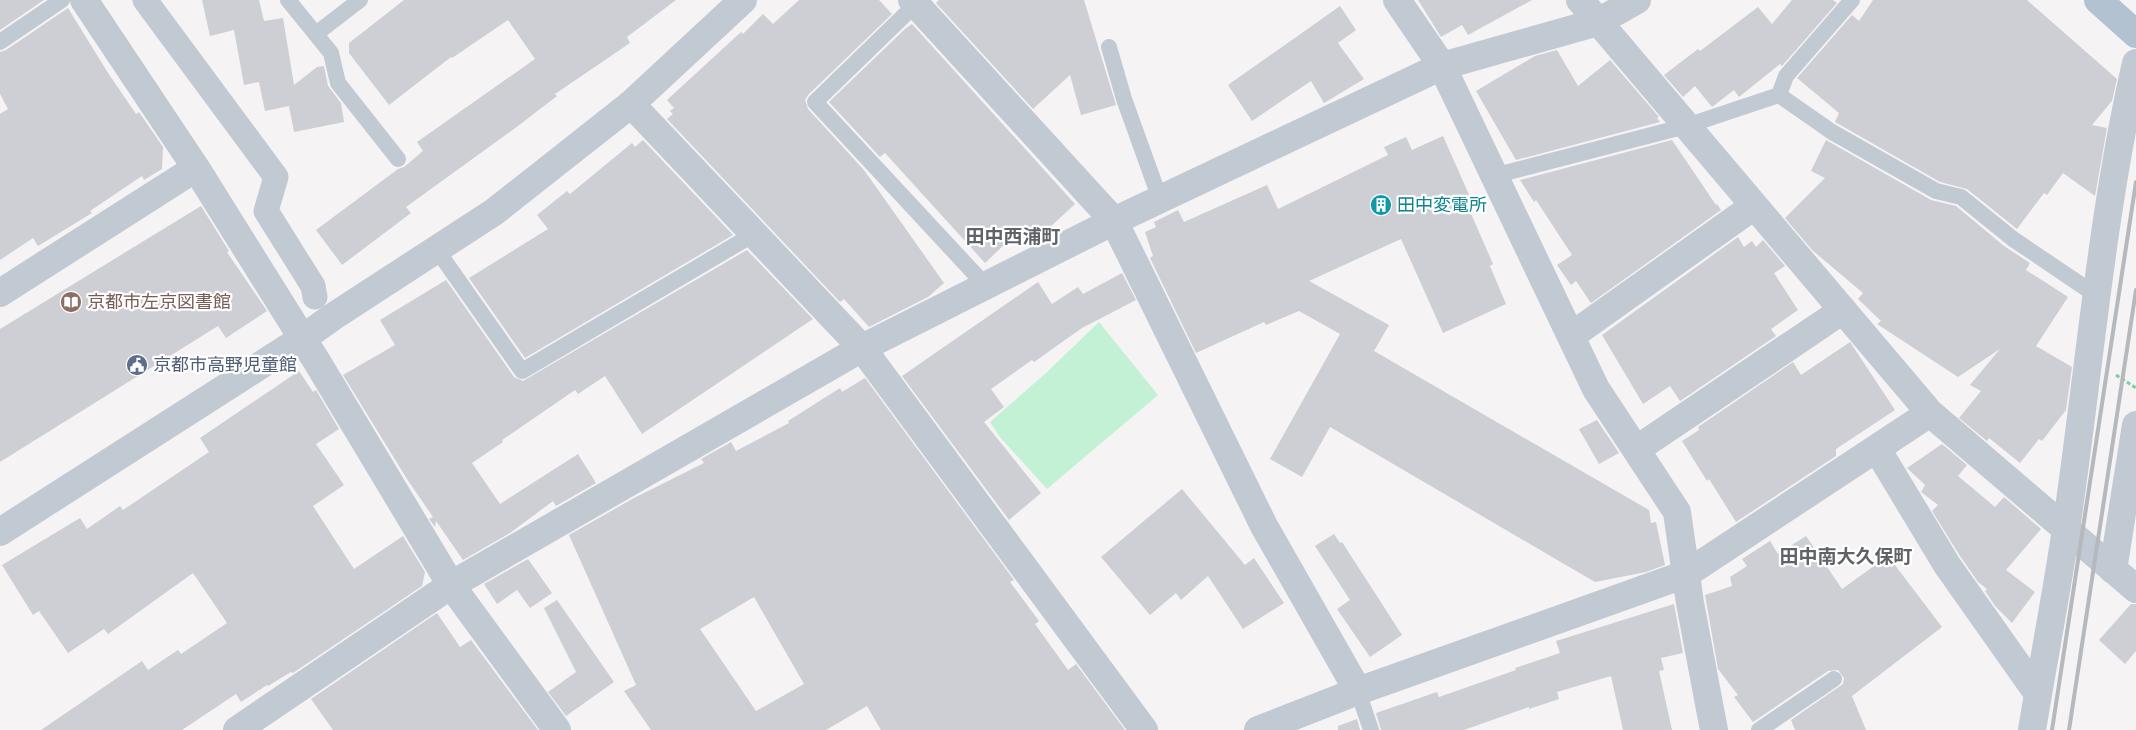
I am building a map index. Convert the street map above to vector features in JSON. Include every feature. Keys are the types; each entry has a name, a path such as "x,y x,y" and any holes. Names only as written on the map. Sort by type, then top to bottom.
{"main road":[{"path":"2098,0 2136,34"}],"street":[{"path":"84,0 196,168 302,338 451,585 557,730"},
{"path":"145,0 276,178 266,211 313,286 315,297"},
{"path":"0,532 494,212 631,104 743,0"},
{"path":"1397,0 1442,66 1596,389 1677,512 1686,574 1714,730"},
{"path":"1580,0 1930,413 2136,589"},
{"path":"237,730 451,585 862,348 987,287 1114,221 1442,66 1598,22 1637,0"},
{"path":"914,2 1114,221 1264,526 1358,691"},
{"path":"2032,730 2066,529 2096,295 2126,106 2136,63"},
{"path":"631,104 862,348 1144,730"},
{"path":"0,293 196,168"},
{"path":"1571,336 1754,206"},
{"path":"1637,449 1843,310"},
{"path":"1258,730 1358,691 1686,574 1930,413"},
{"path":"2113,570 2136,425"},
{"path":"1877,449 1947,565 2038,694"}],"lane":[{"path":"0,42 62,0"},
{"path":"288,0 332,53 338,83 398,159"},
{"path":"316,33 360,0"},
{"path":"1779,95 1786,76 1852,0"},
{"path":"914,2 815,102 987,287"},
{"path":"1109,48 1124,99 1160,199"},
{"path":"1493,176 1686,126 1779,95"},
{"path":"1779,95 1832,132 1927,186 1936,191 1961,197 2013,239 2096,295"},
{"path":"437,250 522,371 754,234"},
{"path":"1759,730 1834,679"},
{"path":"1358,691 1371,730"}],"green space":[{"path":"1099,322 1158,395 1047,489 999,436 990,422 1045,374"}],"building":[{"path":"0,0 44,0 0,30"},
{"path":"202,0 259,0 264,21 283,18 294,85 317,67 324,66 328,86 341,103 344,122 294,132 289,106 265,111 259,82 244,85 234,30 210,36"},
{"path":"404,0 676,0 627,37 630,43 555,94 557,96 518,126 406,207 411,213 342,265 316,230 398,169 404,167 423,151 417,142 535,59 508,20 451,57 389,105 349,53 349,43"},
{"path":"799,0 879,0 892,14 805,100 808,109 864,170 944,283 928,297 869,327 844,299 840,302 667,119 673,114 670,111 674,108 667,100 741,32 743,34 763,14 773,24"},
{"path":"939,0 1084,0 1116,105 1081,115 1070,75 1033,109 936,3"},
{"path":"1418,0 1532,0 1468,35 1462,25 1441,37"},
{"path":"1792,0 1833,0 1837,3 1782,66 1780,64 1739,97 1734,90 1712,107 1695,86 1683,97 1664,75 1698,49 1700,51 1758,7 1772,24"},
{"path":"1873,0 2027,0 2117,79 2112,101 2092,125 2107,128 2095,196 2063,173 2047,195 2044,193 2017,229 1967,189 1940,182 1835,122 1839,113 1797,78 1852,15 1859,21"},
{"path":"1340,6 1356,30 1338,43 1364,79 1324,103 1311,81 1252,121 1228,85"},
{"path":"68,8 136,114 139,112 163,147 162,169 144,180 142,176 90,211 92,213 38,246 33,238 0,260 0,114 8,109 0,94 0,52 6,50"},
{"path":"912,24 1075,204 1036,240 1024,226 985,263 885,153 880,157 829,102"},
{"path":"1557,50 1578,86 1610,60 1659,117 1657,118 1660,122 1516,160 1476,91 1535,56"},
{"path":"1443,136 1474,206 1469,209 1493,264 1490,266 1506,304 1443,333 1401,239 1309,281 1389,325 1374,351 1649,510 1651,523 1656,522 1665,565 1646,572 1595,582 1330,427 1302,477 1270,459 1340,334 1299,311 1266,325 1264,322 1196,353 1150,258 1153,256 1145,232 1156,227 1154,222 1178,210 1184,222 1267,185 1278,209 1388,155 1384,147 1406,137 1412,150"},
{"path":"643,140 733,235 525,358 469,278 548,229 537,215 567,191 570,194 632,143 635,147"},
{"path":"1672,140 1721,210 1591,303 1576,281 1571,285 1557,265 1572,255 1536,200 1534,202 1520,180"},
{"path":"1826,140 1931,200 1956,206 2004,246 2030,263 2026,270 2068,297 2036,346 2072,367 2066,410 2042,441 2039,439 2020,463 1989,438 1987,441 1959,418 1981,391 1970,385 2000,349 1958,377 1877,324 1881,321 1858,299 1863,293 1812,250 1785,218 1825,178 1811,171"},
{"path":"201,206 229,251 227,252 267,311 226,338 218,326 0,462 0,329"},
{"path":"1738,237 1744,247 1752,241 1756,247 1763,240 1785,266 1774,273 1798,310 1771,329 1776,336 1680,401 1670,386 1643,404 1602,335"},
{"path":"747,250 813,319 642,434 605,376 578,394 575,390 502,440 503,442 472,463 500,504 578,454 596,483 556,506 553,501 510,533 463,560 436,521 435,527 429,519 433,517 407,479 343,375 395,345 380,320 446,280 514,377 523,381"},
{"path":"1122,273 1136,300 1082,328 1034,362 1032,360 991,389 1004,407 984,422 1041,493 1009,520 902,376 1038,282 1052,304 1078,287 1083,294"},
{"path":"1850,342 1895,410 1836,449 1836,456 1736,522 1682,441 1699,430 1698,427 1793,362 1801,375"},
{"path":"299,371 313,392 316,390 339,429 316,444 344,485 313,506 354,569 403,536 425,572 422,586 293,673 291,672 267,685 241,702 236,694 182,730 41,730 142,661 148,670 178,650 181,654 227,623 193,573 108,634 104,629 68,653 39,611 33,615 2,565 80,518 87,529 120,506 123,510 209,452 200,438"},
{"path":"865,378 1014,580 1010,582 1039,621 1035,624 1068,670 1076,664 1125,730 881,730 867,706 826,730 651,730 624,691 636,685 569,535 634,498 704,463 701,459 731,442 736,451 789,423 788,421 840,388 842,392","holes":["754,597 804,684 756,711 700,629"]},
{"path":"1597,420 1619,453 1599,464 1579,429"},
{"path":"1942,444 1967,465 1958,476 1995,507 2004,497 2041,529 2006,570 2035,592 2012,623 1995,606 1985,591 1987,589 1978,582 1960,556 1932,511 1938,505 1921,492 1925,485 1907,468"},
{"path":"1182,489 1245,565 1254,558 1284,603 1243,629 1208,576 1181,600 1176,593 1150,615 1101,557"},
{"path":"1334,534 1340,543 1342,542 1402,635 1370,657 1337,609 1350,600 1315,546"},
{"path":"1806,536 1842,589 1888,556 1942,627 1852,696 1866,730 1795,730 1791,720 1843,684 1844,678 1838,670 1828,671 1753,722 1734,697 1738,695 1718,669 1705,595 1732,586 1730,577 1747,566 1742,559 1770,541 1778,554"},
{"path":"528,559 552,593 530,608 517,590 497,604 484,584"},
{"path":"557,600 614,682 566,716 548,692 576,672 544,608"},
{"path":"1674,604 1683,653 1661,658 1664,670 1659,671 1672,730 1623,730 1611,676 1557,692 1559,699 1529,709 1529,707 1464,730 1381,730 1376,713 1437,692 1439,697 1516,670 1515,668 1560,653 1556,641"},
{"path":"2131,604 2136,604 2136,651 2125,664 2099,640"},
{"path":"437,613 460,647 471,640 538,730 333,730 311,699"},
{"path":"1357,719 1360,730 1338,730 1338,726"}],"railway":[{"path":"2052,730 2136,182"},
{"path":"2069,730 2136,290"}],"place":[{"name":"田中変電所","path":"1381,205"},
{"name":"京都市左京図書館","path":"71,302"},
{"name":"京都市高野児童館","path":"137,365"}],"district":[{"name":"田中西浦町","path":"1013,236"},
{"name":"田中南大久保町","path":"1846,556"}]}
